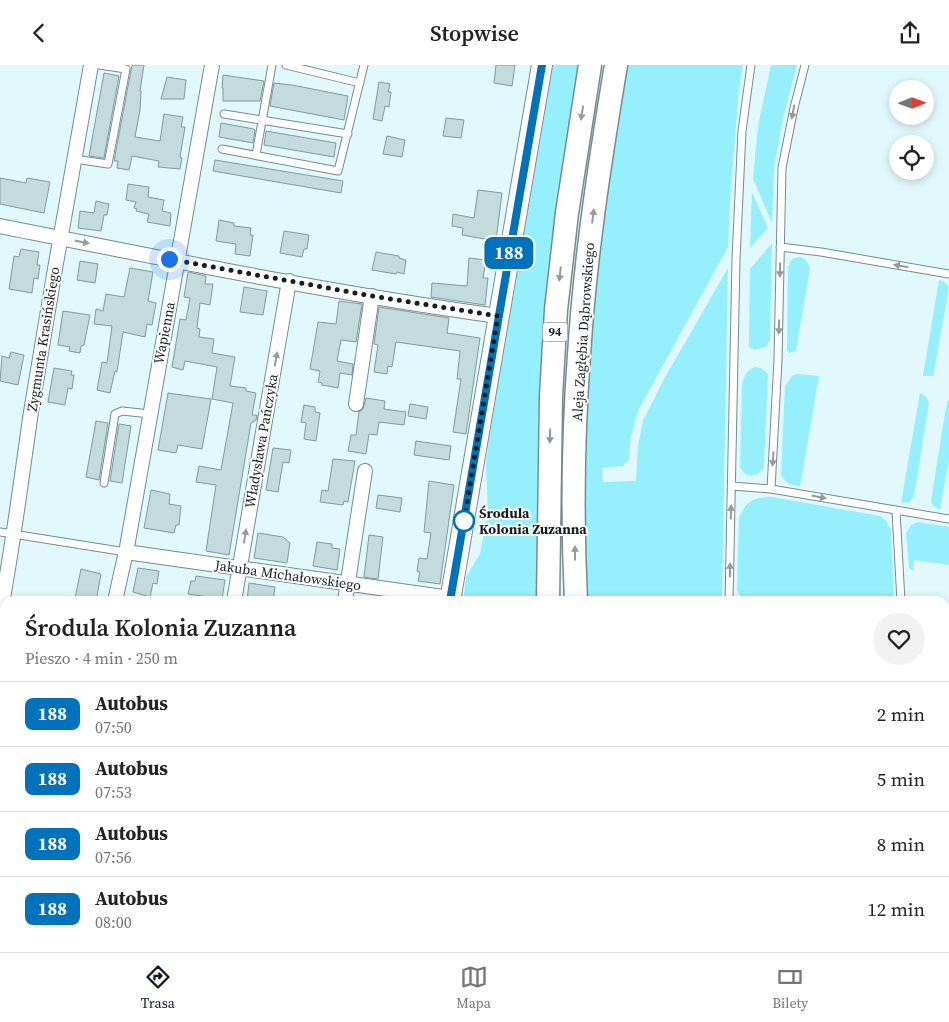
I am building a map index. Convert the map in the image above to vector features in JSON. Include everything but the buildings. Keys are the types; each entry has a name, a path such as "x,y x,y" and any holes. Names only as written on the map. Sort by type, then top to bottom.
{"main road":[{"name":"Aleja Zagłębia Dąbrowskiego","path":"548,596 550,406 556,310 567,213 590,65"},
{"name":"Aleja Zagłębia Dąbrowskiego","path":"576,596 574,468 578,355 594,212 616,65"}],"street":[{"name":"Zygmunta Krasińskiego","path":"3,596 60,238 91,65"},
{"name":"Wapienna","path":"116,596 126,552 212,65"},
{"path":"451,596 542,65"},
{"path":"0,226 177,261 372,296 498,316"},
{"name":"Władysława Pańczyka","path":"235,596 289,281"},
{"path":"356,404 372,296"},
{"path":"345,596 365,471"},
{"name":"Jakuba Michałowskiego","path":"126,552 347,582 427,596"}],"lane":[{"path":"74,159 108,164 126,69 99,65"},
{"path":"256,155 272,65"},
{"path":"286,65 360,83"},
{"path":"222,149 338,171 364,65"},
{"path":"730,596 736,259 742,131 751,65"},
{"path":"771,489 778,360 782,167 805,65"},
{"path":"224,114 348,134"},
{"path":"780,247 821,251 949,274"},
{"path":"104,483 115,414 122,411 150,414"},
{"path":"732,486 771,489 949,519"},
{"path":"896,511 901,596"},
{"path":"0,531 126,552"}],"shaded area":[{"path":"553,65 580,65 564,165 538,412 543,596 464,596 466,577 480,554 488,513 486,463"},
{"path":"625,65 743,65 739,89 728,247 638,411 631,437 629,459 623,466 602,468 603,482 636,481 638,445 643,421 664,379 728,268 722,596 584,596 583,516 590,318"},
{"path":"771,65 797,65 783,118 774,169 772,223 753,179 758,126"},
{"path":"752,192 768,228 750,248"},
{"path":"772,243 770,340 766,347 755,350 749,347 750,269"},
{"path":"799,257 806,261 810,269 796,351 789,353 787,350 788,267 792,259"},
{"path":"939,280 945,282 949,288 933,376 923,376"},
{"path":"755,367 761,368 768,374 764,467 752,476 745,474 740,467 742,386 746,374"},
{"path":"797,374 819,376 800,487 787,483 781,475 785,386 792,376"},
{"path":"920,393 927,398 929,403 914,497 909,502 901,503"},
{"path":"949,400 949,460 940,510 933,506 931,500 947,402"},
{"path":"772,497 880,516 886,521 891,530 894,596 740,596 737,590 739,518 751,501"},
{"path":"918,522 949,527 949,565 914,560 913,571 909,568 906,533 911,525"}],"bus line":[{"name":"188","path":"451,596 542,65"}],"place":[{"name":"Środula Kolonia Zuzanna","path":"464,521"}],"route":[{"path":"169,259 372,296 498,316 464,521"}]}
